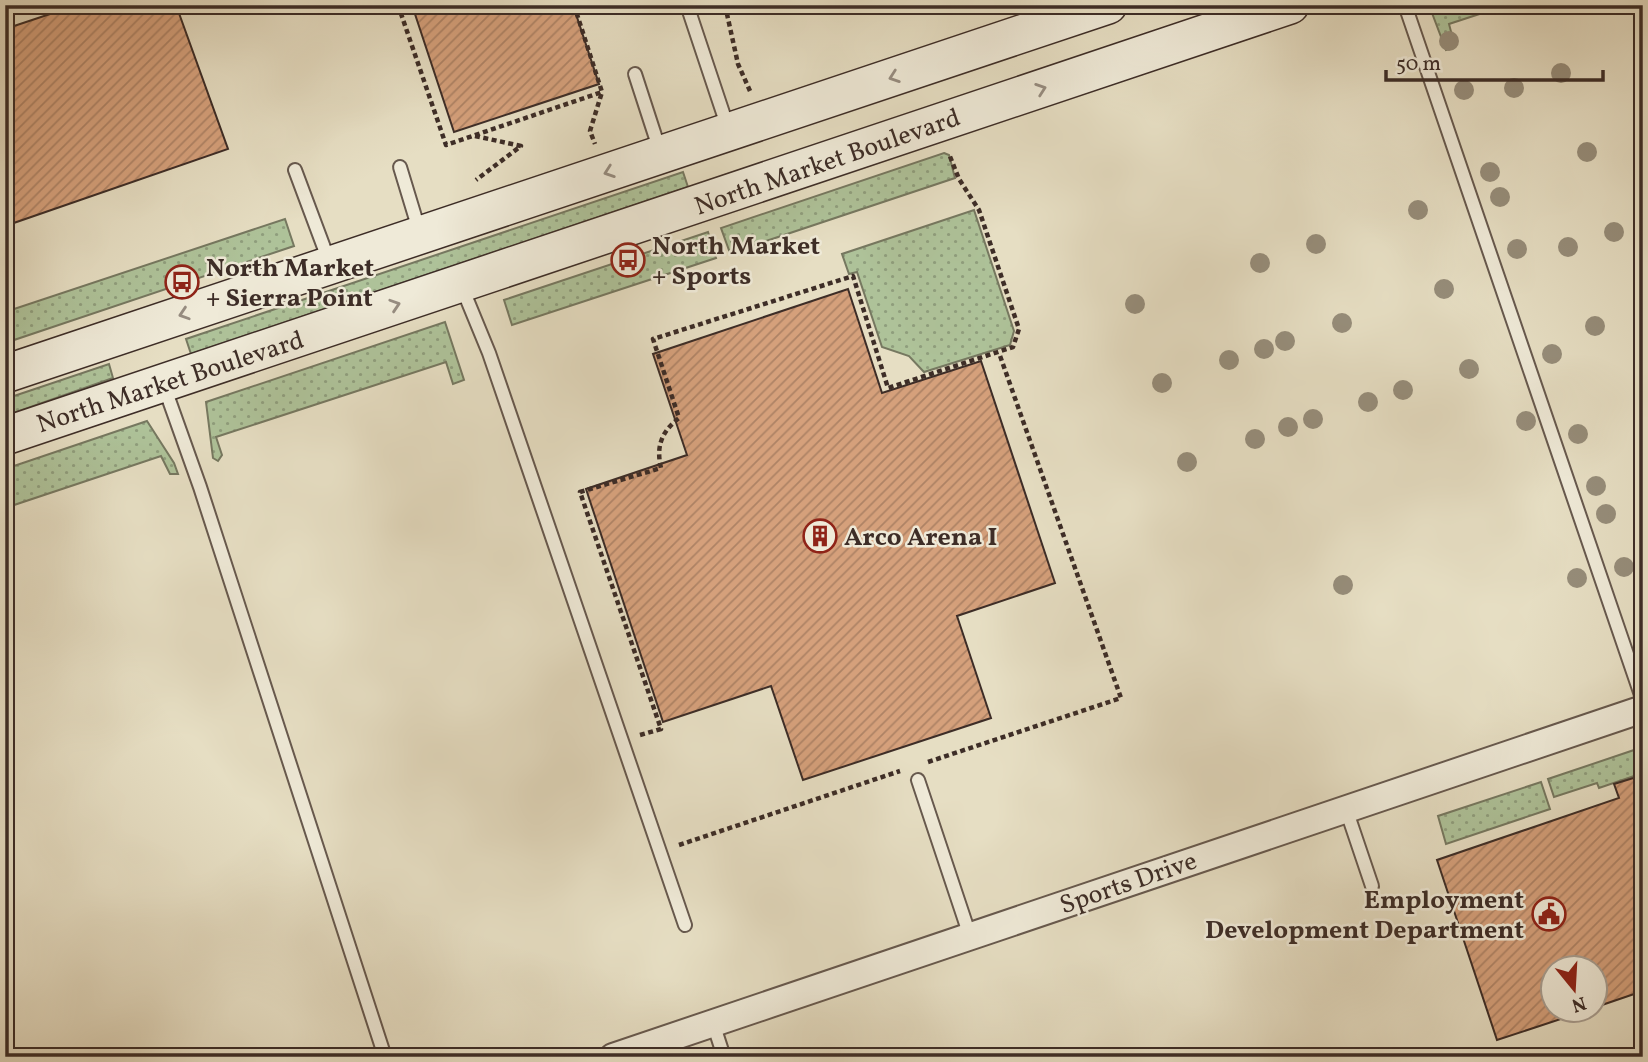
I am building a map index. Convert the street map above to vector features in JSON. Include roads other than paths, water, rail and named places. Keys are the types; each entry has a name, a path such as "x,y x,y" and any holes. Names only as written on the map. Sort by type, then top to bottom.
{"main road":[{"path":"5,374 1108,5"},
{"name":"North Market Boulevard","path":"5,436 1290,5"}],"street":[{"name":"Sports Drive","path":"613,1057 651,1051 713,1023 1643,709"}],"lane":[{"path":"687,5 729,132"},
{"path":"1405,5 1643,701"},
{"path":"635,74 662,155"},
{"path":"400,167 421,236"},
{"path":"295,170 330,265"},
{"path":"461,284 489,353 685,925"},
{"path":"163,383 200,487 385,1057"},
{"path":"918,780 970,936"},
{"path":"1346,809 1372,886"},
{"path":"713,1023 724,1057"}],"place":[{"name":"North Market + Sports","path":"628,260"},
{"name":"North Market + Sierra Point","path":"182,282"},
{"name":"Arco Arena I","path":"820,536"},
{"name":"Employment Development Department","path":"1549,914"}]}
